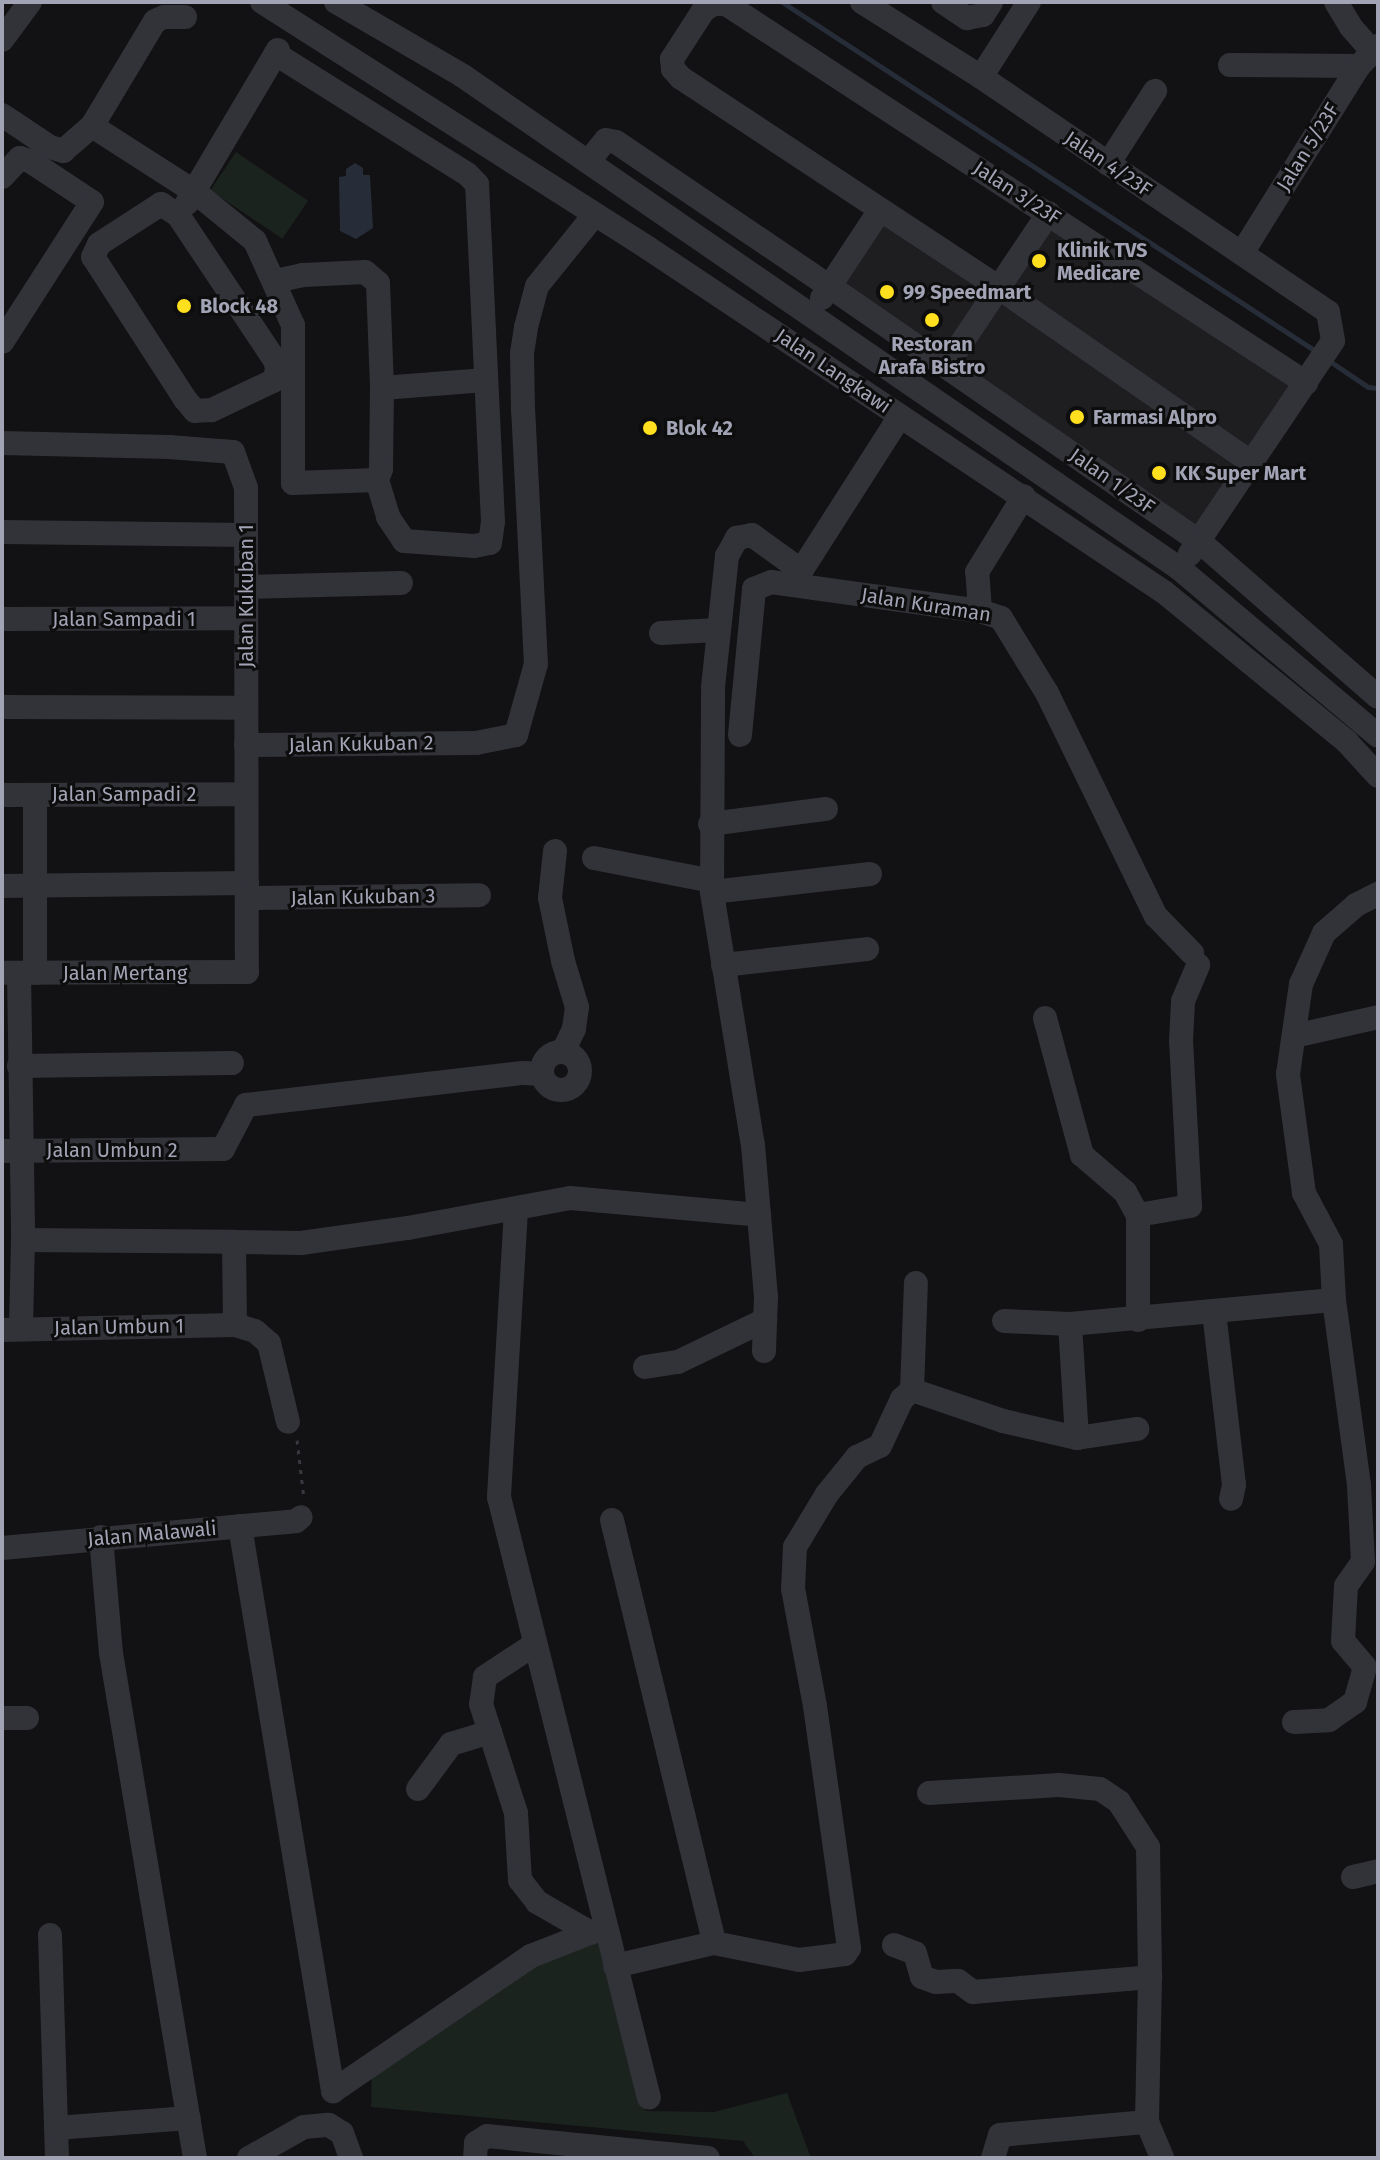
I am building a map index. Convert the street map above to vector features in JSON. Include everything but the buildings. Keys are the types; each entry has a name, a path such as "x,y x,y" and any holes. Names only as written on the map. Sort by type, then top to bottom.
{"street":[{"path":"2,40 30,2"},
{"name":"Jalan Langkawi","path":"262,2 595,214 1024,496 1164,592 1347,742 1378,776"},
{"name":"Jalan Langkawi","path":"336,2 385,25 463,76 1180,569 1378,736"},
{"name":"Jalan 4/23F","path":"862,2 981,77 1328,312 1333,341 1310,378"},
{"path":"943,2 967,18 983,15 991,2"},
{"path":"981,77 1029,2"},
{"path":"1336,2 1370,54"},
{"name":"Jalan 3/23F","path":"880,210 673,69 672,59 703,11 713,4 726,4 1310,378"},
{"path":"2,115 50,147 63,151 92,126 155,21 164,17 185,17"},
{"path":"178,215 195,192 277,52 467,174 477,184 493,522 490,543 474,546 404,541 388,517 377,480 381,469 382,388 378,283 365,272 303,275 275,281"},
{"path":"1230,65 1370,54"},
{"name":"Jalan 5/23F","path":"1242,253 1370,54"},
{"path":"1108,164 1155,91"},
{"path":"92,126 195,192 255,241 293,325 281,484 377,480"},
{"name":"Jalan 1/23F","path":"588,162 606,140 616,142 829,286 1199,541 1378,697"},
{"path":"2,177 20,158 30,161 92,202 2,342"},
{"path":"161,204 178,215 276,362 277,372 273,381 212,410 195,411 185,399 93,257 99,244 145,211 161,204"},
{"path":"809,316 880,210 998,287 1252,463"},
{"path":"946,366 1049,213"},
{"name":"Jalan Kukuban 2","path":"246,745 476,743 516,735 536,664 522,353 537,286 595,214"},
{"path":"1164,592 1310,378"},
{"path":"382,388 486,380"},
{"path":"764,1351 765,1320 753,1146 712,887 710,824 714,669 727,556 737,538 752,535 796,577 900,416"},
{"name":"Jalan Kukuban 1","path":"2,443 169,447 233,452 246,488 247,972"},
{"path":"980,611 977,572 1024,496"},
{"path":"2,532 246,535"},
{"name":"Jalan Kuraman","path":"740,735 754,589 796,577 980,611 1001,618 1047,693 1156,916 1195,959 1182,1013 1190,1206 1138,1215"},
{"path":"246,587 401,583"},
{"name":"Jalan Sampadi 1","path":"2,619 246,618"},
{"path":"661,633 718,630"},
{"path":"714,669 745,670"},
{"path":"2,707 246,708"},
{"name":"Jalan Sampadi 2","path":"2,795 246,794"},
{"path":"11,1330 23,1240 11,1150 19,1066 19,973 36,886 35,795"},
{"path":"710,824 826,809"},
{"path":"555,851 550,898 563,961 577,1007 574,1029 563,1052 547,1058 542,1074 547,1085 558,1091 575,1085 580,1067 574,1057 563,1052"},
{"path":"594,858 712,887 870,874"},
{"name":"Jalan Kukuban 3","path":"2,886 479,895"},
{"path":"1294,1722 1329,1720 1355,1702 1371,1666 1343,1641 1346,1586 1363,1562 1369,1484 1334,1300 1331,1244 1304,1193 1288,1074 1301,984 1324,933 1356,905 1378,894"},
{"path":"723,965 867,949"},
{"name":"Jalan Mertang","path":"19,973 247,972"},
{"path":"1294,1036 1378,1017"},
{"path":"1045,1018 1082,1155 1125,1192 1138,1215 1138,1320"},
{"path":"19,1066 232,1063"},
{"name":"Jalan Umbun 2","path":"11,1150 223,1149 246,1105 523,1073 542,1074"},
{"path":"23,1240 301,1243 516,1210 570,1198 759,1215"},
{"path":"516,1210 499,1497 598,1930 615,1966 649,2098"},
{"path":"234,1242 235,1325 255,1331 269,1343 288,1422"},
{"path":"615,1966 714,1943 799,1960 845,1954 849,1948 815,1706 795,1601 795,1547 820,1503 857,1457 880,1446 902,1399 912,1390 916,1283"},
{"path":"1004,1321 1070,1324 1138,1320 1334,1300"},
{"path":"1214,1312 1234,1485 1231,1499"},
{"path":"645,1367 678,1362 765,1320"},
{"path":"1070,1324 1077,1438"},
{"name":"Jalan Umbun 1","path":"11,1330 235,1325"},
{"path":"912,1390 1003,1421 1077,1438 1137,1429"},
{"name":"Jalan Malawali","path":"2,1548 296,1521 301,1517"},
{"path":"612,1520 714,1943"},
{"path":"240,1526 333,2091 531,1956 598,1930"},
{"path":"101,1537 111,1653 195,2158"},
{"path":"535,1644 485,1677 481,1704 516,1813 520,1880 537,1902 598,1930"},
{"path":"2,1718 27,1718"},
{"path":"418,1789 451,1744 490,1732"},
{"path":"929,1793 1059,1785 1100,1789 1119,1802 1148,1847 1150,1977 1147,2122 1162,2158"},
{"path":"1353,1877 1378,1871"},
{"path":"50,1935 57,2158"},
{"path":"894,1945 915,1953 922,1977 936,1982 958,1981 973,1992 1150,1977"},
{"path":"56,2128 189,2118"},
{"path":"993,2158 1000,2135 1147,2122"},
{"path":"249,2158 304,2127 329,2125 342,2133 351,2158"},
{"path":"475,2158 479,2138 531,2149 708,2158"}],"path":[{"path":"288,1422 299,1444 304,1501 301,1517"}],"shaded area":[{"path":"236,152 308,201 282,239 210,190"},
{"path":"355,163 363,168 363,175 370,175 373,228 356,239 340,231 339,177 346,176 346,169"},
{"path":"882,216 1002,294 1050,222 1297,385 1197,530 837,284"},
{"path":"599,1940 646,2111 714,2112 787,2093 811,2158 755,2158 743,2141 371,2107 372,2061 536,1962"}],"waterway":[{"path":"782,2 1317,352"},
{"path":"1328,360 1368,387 1378,388"}],"place":[{"name":"Klinik TVS Medicare","path":"1039,261"},
{"name":"99 Speedmart","path":"887,292"},
{"name":"Block 48","path":"184,306"},
{"name":"Restoran Arafa Bistro","path":"932,320"},
{"name":"Farmasi Alpro","path":"1077,417"},
{"name":"Blok 42","path":"650,428"},
{"name":"KK Super Mart","path":"1159,473"}]}
